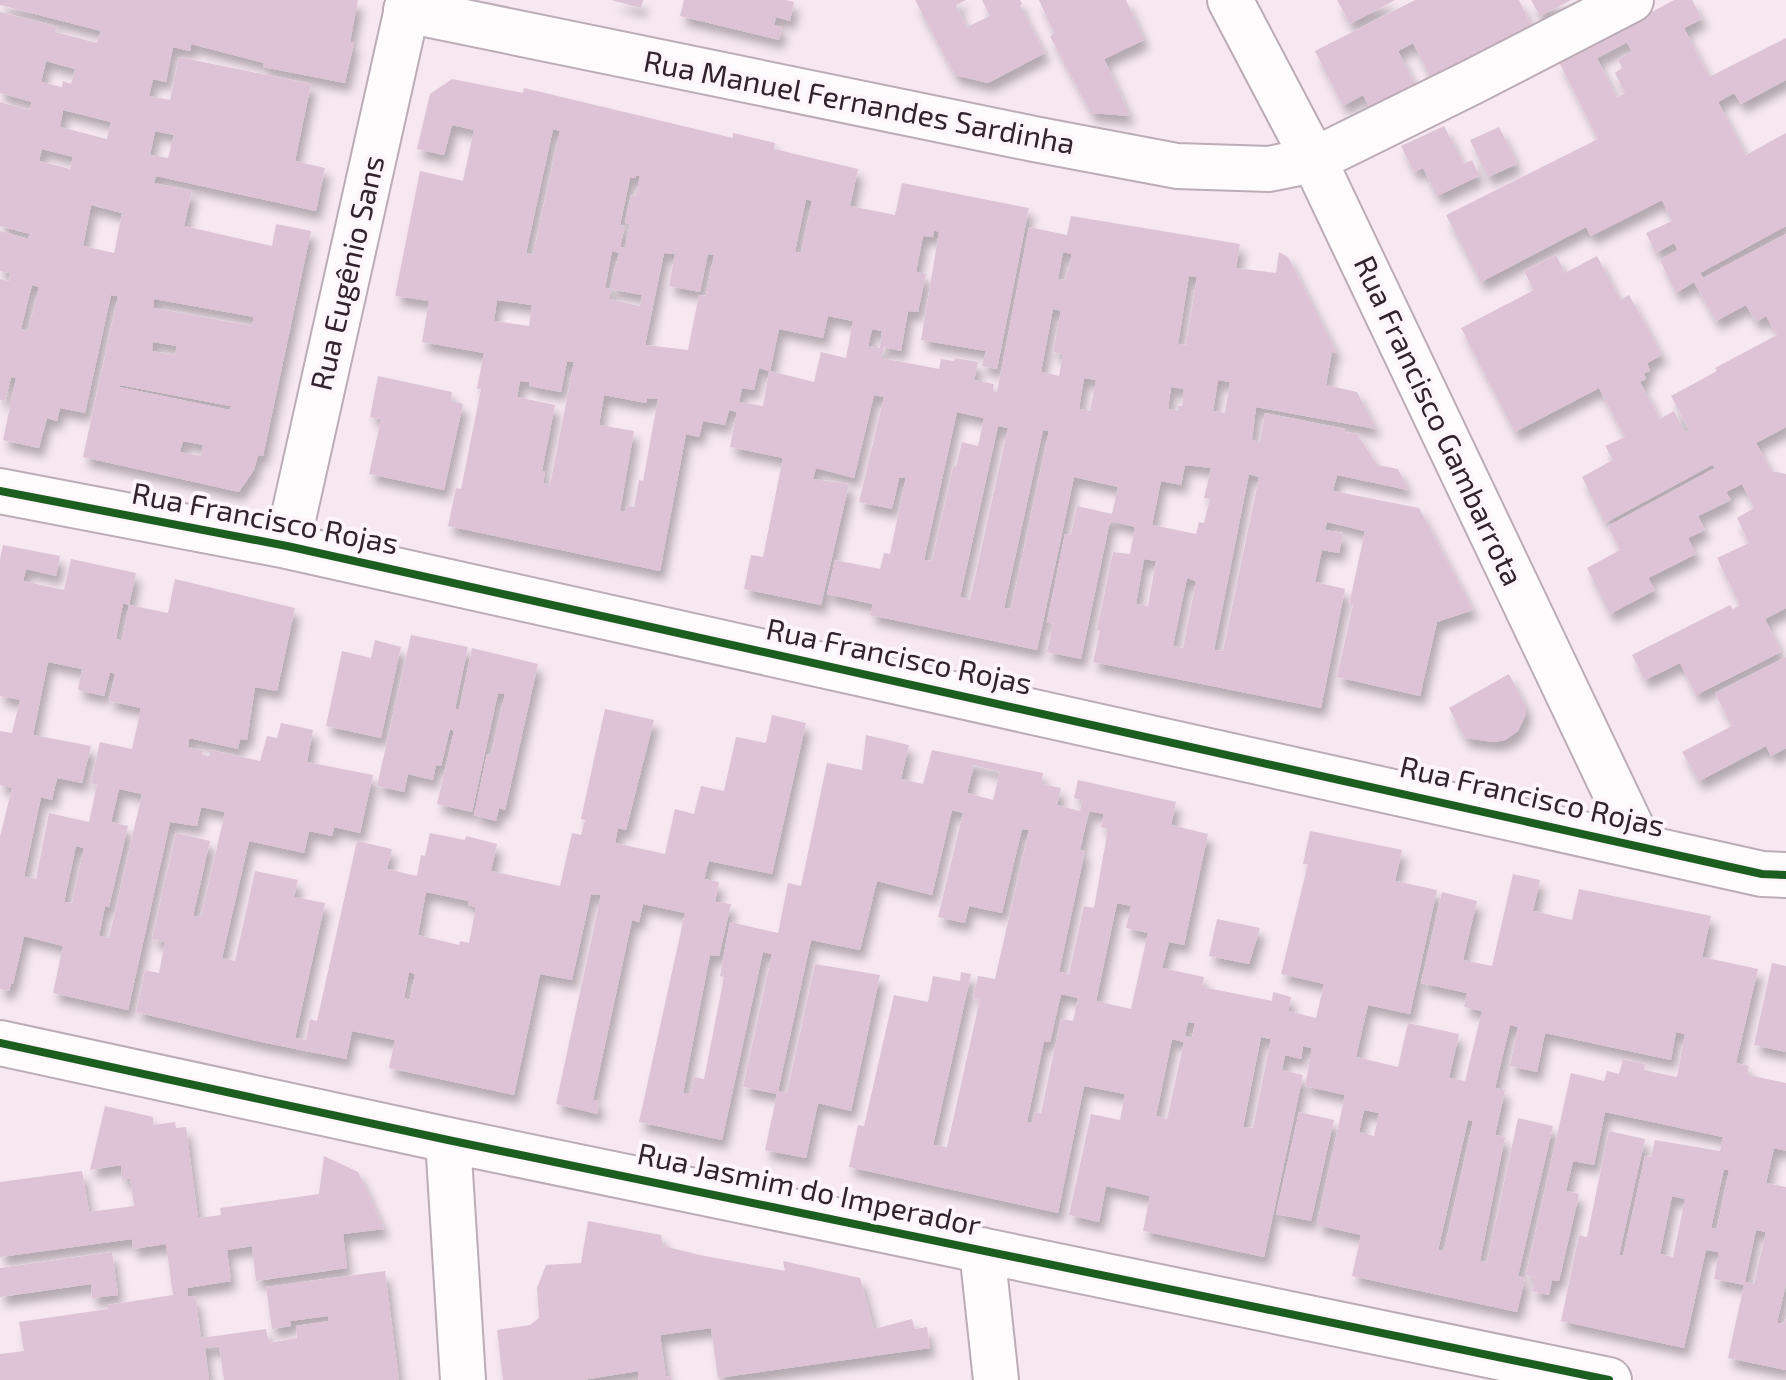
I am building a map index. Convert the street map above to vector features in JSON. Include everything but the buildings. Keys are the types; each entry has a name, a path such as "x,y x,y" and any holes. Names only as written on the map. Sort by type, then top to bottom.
{"street":[{"name":"Rua Francisco Gambarrota","path":"1230,0 1314,160 1640,845"},
{"name":"Rua Manuel Fernandes Sardinha","path":"407,5 1019,136 1177,166 1269,169 1314,160 1631,0"},
{"name":"Rua Eugênio Sans","path":"287,546 407,5"},
{"name":"Rua Francisco Rojas","path":"0,491 287,546 1762,874 1786,875"},
{"name":"Rua Jasmim do Imperador","path":"0,1043 1586,1378"},
{"path":"448,1140 463,1380"},
{"path":"982,1250 996,1380"}],"cycle path":[{"path":"0,491 287,546 1762,874 1786,875"},
{"path":"0,1043 448,1140 1609,1380"}]}
